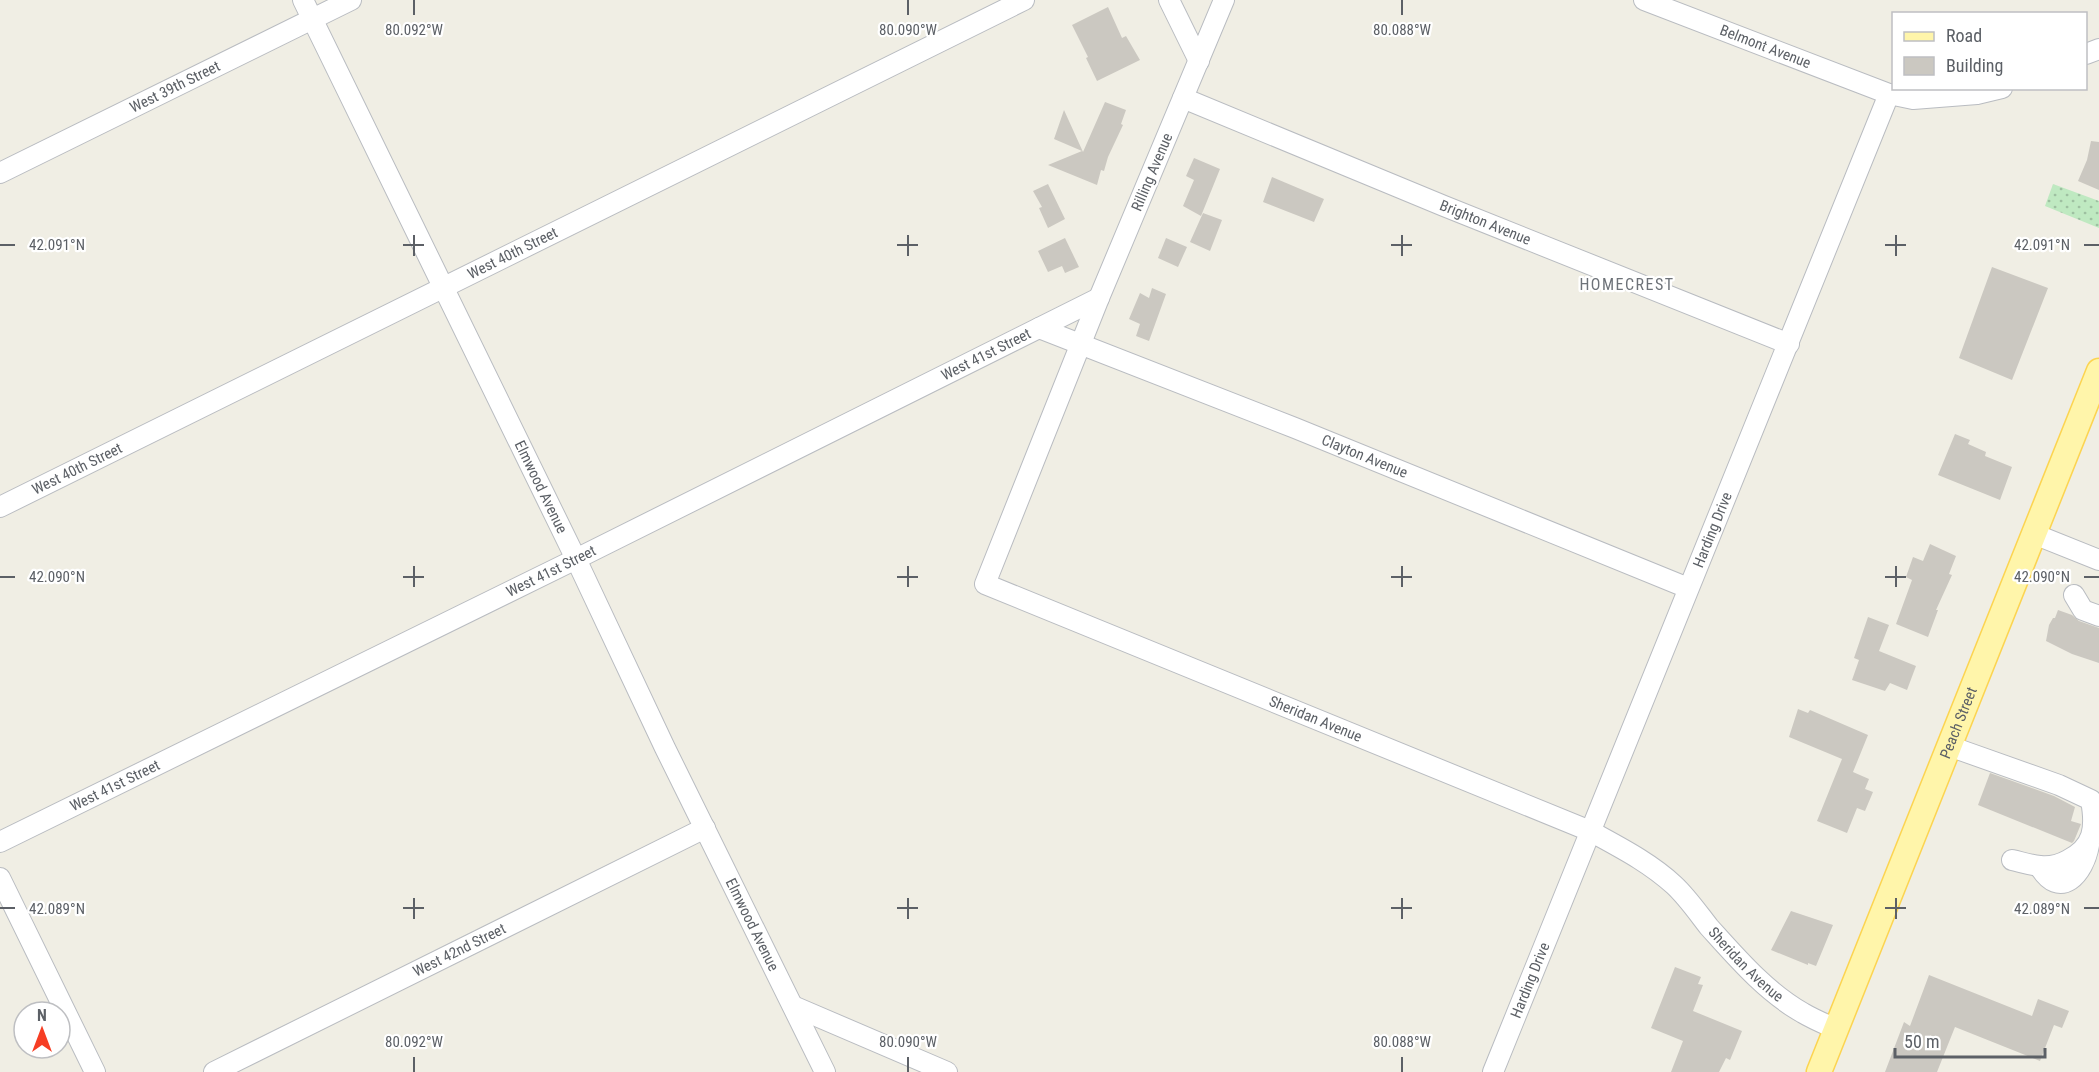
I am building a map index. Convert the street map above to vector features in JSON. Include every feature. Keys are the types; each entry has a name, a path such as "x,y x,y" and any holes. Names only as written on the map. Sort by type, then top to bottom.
{"main road":[{"name":"Peach Street","path":"1819,1072 2099,372"}],"street":[{"name":"Elmwood Avenue","path":"303,0 825,1072"},
{"name":"West 39th Street","path":"0,173 351,0"},
{"name":"West 40th Street","path":"0,507 1024,0"},
{"path":"1169,0 1199,61"},
{"name":"Rilling Avenue","path":"1081,344 1224,0"},
{"name":"Belmont Avenue","path":"1644,0 1889,94"},
{"path":"1889,94 1913,99 1977,94 1994,90"},
{"name":"Harding Drive","path":"1493,1072 1889,94"},
{"name":"Brighton Avenue","path":"1183,98 1422,197 1789,344"},
{"name":"West 41st Street","path":"0,842 576,559 1099,298"},
{"name":"Clayton Avenue","path":"1039,328 1285,424 1688,588"},
{"name":"Sheridan Avenue","path":"1081,344 985,584 1590,831 1657,870 1676,886 1749,970 1802,1013 1836,1029"},
{"path":"2034,534 2099,560"},
{"path":"2074,595 2083,610 2099,616"},
{"path":"1949,746 2059,785 2091,800 2093,824 2089,845 2083,852 2052,866 2039,866 2012,860"},
{"name":"West 42nd Street","path":"214,1072 705,828"},
{"path":"0,878 95,1072"},
{"path":"794,1006 947,1072"}],"green space":[{"path":"2053,184 2099,201 2099,228 2045,206"}],"building":[{"path":"1108,7 1122,38 1126,36 1140,60 1097,81 1072,25"},
{"path":"1105,102 1126,110 1121,124 1123,125 1104,171 1101,170 1097,185 1048,165 1082,151 1054,139 1064,110 1083,152"},
{"path":"2091,141 2099,142 2099,190 2078,181 2087,160"},
{"path":"1194,158 1220,169 1201,216 1183,206 1194,180 1186,176"},
{"path":"1272,177 1324,199 1314,222 1263,202"},
{"path":"1048,184 1065,219 1048,228 1039,208 1042,207 1033,191"},
{"path":"1203,213 1222,220 1210,251 1190,242"},
{"path":"1065,238 1079,267 1065,273 1062,266 1048,272 1038,251"},
{"path":"1166,238 1187,247 1178,267 1158,258"},
{"path":"1992,267 2048,288 2012,380 1959,358"},
{"path":"1152,288 1166,294 1149,341 1136,336 1140,324 1129,319 1140,293 1149,298"},
{"path":"1955,434 1970,440 1968,444 1986,452 1985,456 2012,467 2000,500 1938,475"},
{"path":"1930,544 1956,556 1949,574 1952,575 1936,610 1938,610 1928,637 1896,624 1912,580 1906,577 1913,557 1923,561"},
{"path":"2058,610 2099,628 2099,663 2072,654 2046,641 2049,625"},
{"path":"1868,617 1889,625 1879,651 1916,666 1907,690 1890,683 1885,691 1852,680 1859,660 1854,658"},
{"path":"1798,709 1808,713 1810,710 1868,735 1853,772 1869,779 1865,789 1873,792 1865,811 1857,808 1847,833 1817,821 1842,759 1789,737"},
{"path":"1990,773 2054,796 2075,807 2071,821 2081,824 2074,841 2072,843 1978,805"},
{"path":"1791,911 1833,925 1816,966 1771,950"},
{"path":"1675,967 1701,977 1698,984 1703,985 1693,1011 1742,1031 1730,1060 1726,1058 1719,1072 1671,1072 1683,1041 1651,1028"},
{"path":"1929,975 2032,1016 2038,999 2069,1011 2062,1028 2054,1025 2040,1061 1955,1027 1937,1072 1885,1072 1904,1022 1910,1026"}],"district":[{"name":"HOMECREST","path":"1627,284"}]}
